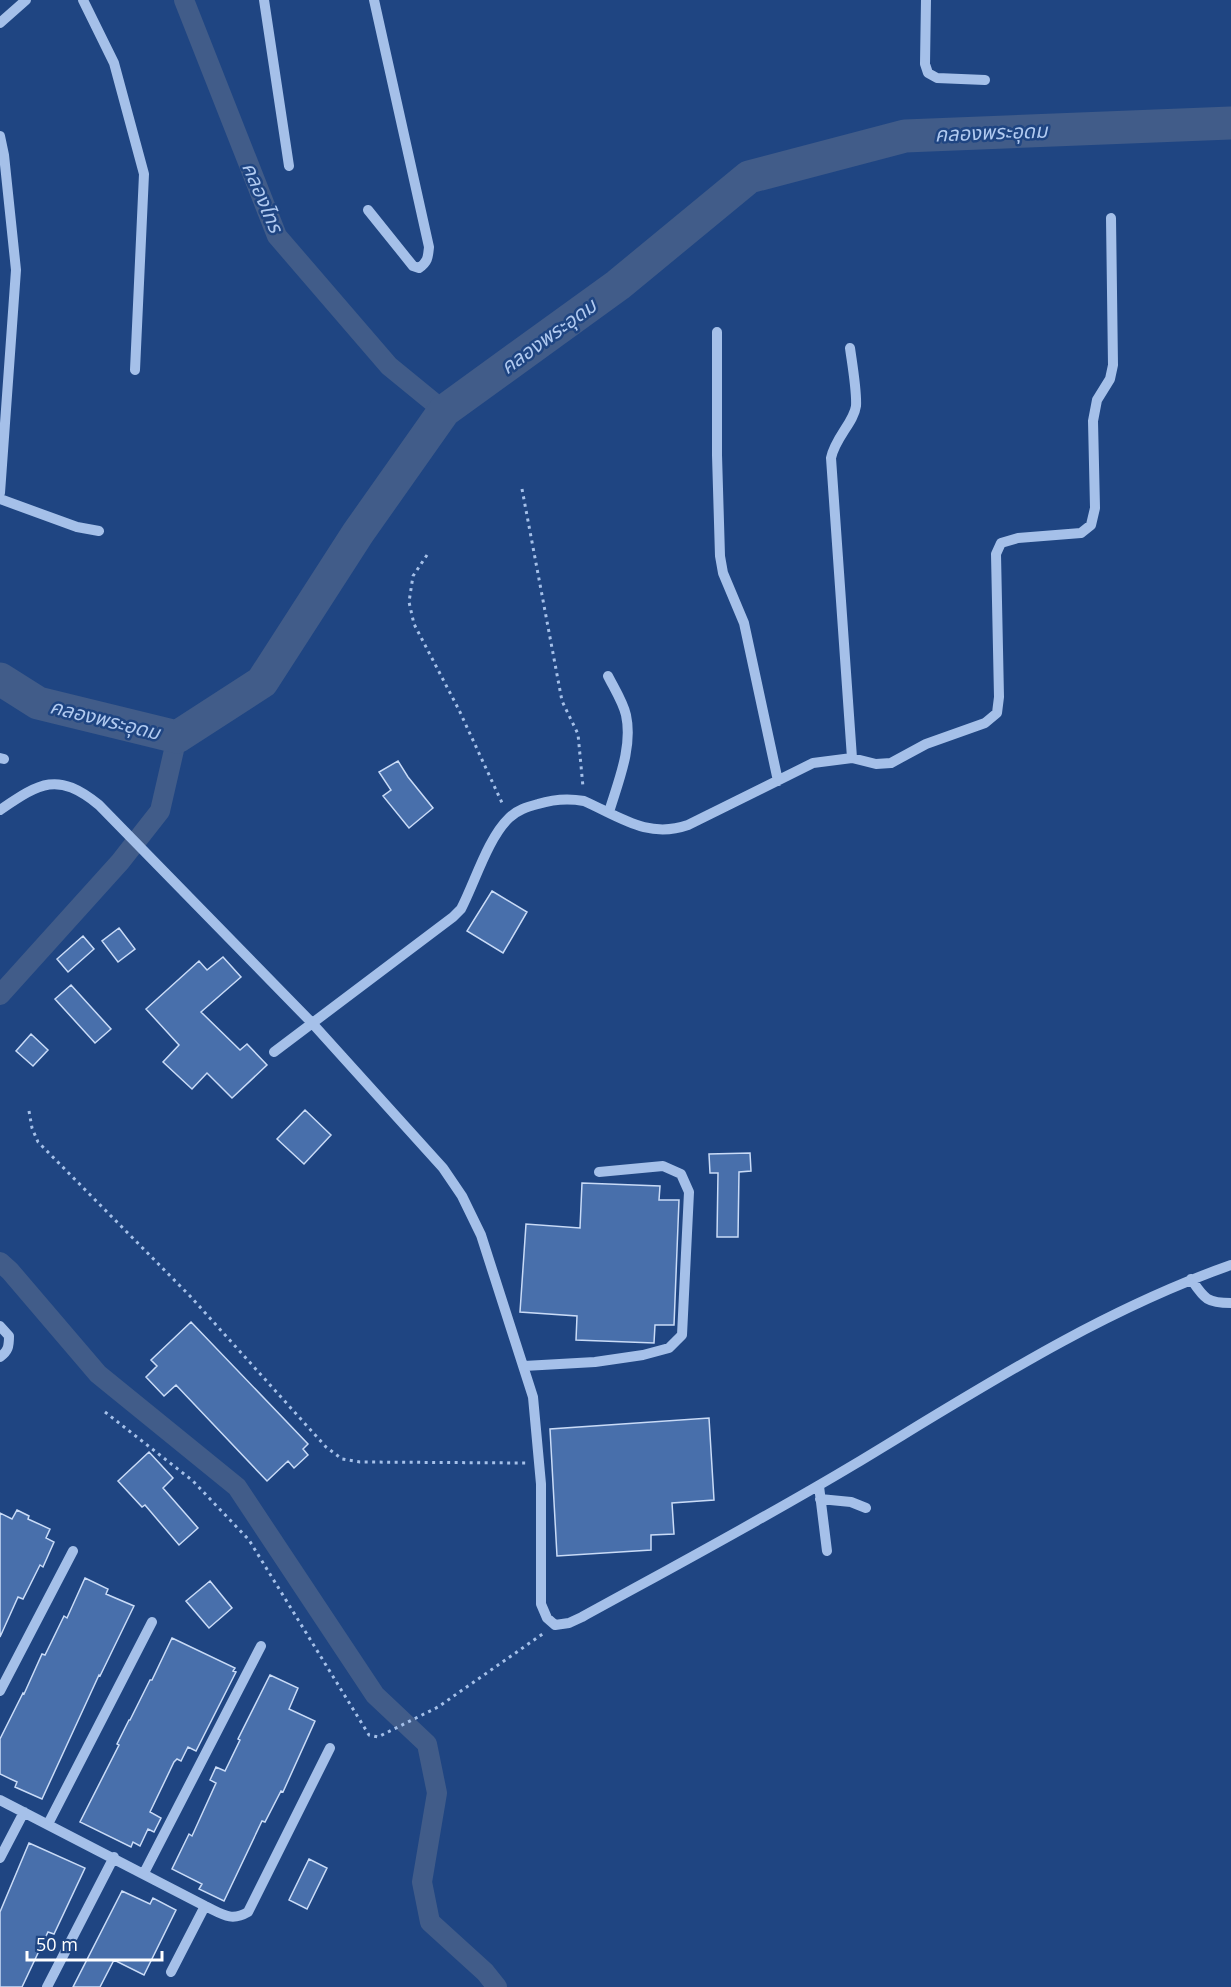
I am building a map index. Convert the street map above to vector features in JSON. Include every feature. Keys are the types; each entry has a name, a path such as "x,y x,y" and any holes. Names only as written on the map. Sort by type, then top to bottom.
{"street":[{"path":"0,23 26,0"},
{"path":"83,0 114,63 144,174 135,370"},
{"path":"264,0 290,166"},
{"path":"368,210 412,266 419,268 425,263 429,247 374,0"},
{"path":"926,0 925,64 928,73 937,78 985,80"},
{"path":"0,136 16,270 0,493"},
{"path":"274,1052 453,917 461,909 498,832 509,817 522,808 553,800 584,801 646,829 672,830 688,825 813,763 852,758 876,764 891,764 926,744 985,723 997,713 999,697 996,554 1001,543 1018,538 1081,533 1091,525 1095,508 1093,421 1097,400 1110,379 1113,365 1111,218"},
{"path":"717,332 720,556 723,573 744,623 778,781"},
{"path":"850,348 856,406 851,419 838,437 831,458 852,758"},
{"path":"0,499 77,527 99,531"},
{"path":"608,676 626,713 628,732 622,769 609,812"},
{"path":"0,810 32,788 49,783 66,786 88,796 312,1023 443,1168 462,1196 481,1235 533,1397 539,1463 541,1604 547,1618 555,1625 576,1620 819,1486 1029,1360 1089,1327 1191,1279 1231,1265"},
{"path":"524,1366 596,1362 643,1355 669,1348 682,1335 689,1192 681,1174 663,1166 599,1172"},
{"path":"1191,1279 1207,1299 1215,1303 1231,1303"},
{"path":"0,1326 9,1336 9,1344 8,1351 0,1358"},
{"path":"819,1486 827,1551"},
{"path":"820,1499 851,1502 866,1508"},
{"path":"0,1691 73,1551"},
{"path":"48,1824 152,1622"},
{"path":"144,1873 261,1646"},
{"path":"0,1800 205,1906 228,1917 238,1917 248,1912 330,1748"},
{"path":"0,1858 24,1812"},
{"path":"47,1987 114,1857"},
{"path":"171,1972 205,1906"}],"path":[{"path":"522,489 562,701 578,734 584,801"},
{"path":"427,555 413,576 409,602 414,624 459,710 509,817"},
{"path":"29,1111 32,1128 38,1142 190,1296 326,1447 342,1459 360,1462 539,1463"},
{"path":"105,1413 194,1481 249,1540 369,1735 378,1737 438,1707 525,1649 555,1625"}],"building":[{"path":"398,761 433,808 409,828 383,796 391,790 379,772"},
{"path":"492,891 527,912 503,953 467,931"},
{"path":"119,928 135,949 118,962 102,941"},
{"path":"83,936 94,949 68,972 57,959"},
{"path":"223,957 241,977 201,1012 240,1050 247,1044 267,1065 232,1098 207,1073 192,1089 163,1062 179,1045 146,1009 199,961 207,970"},
{"path":"71,985 111,1029 95,1043 55,999"},
{"path":"31,1034 48,1050 33,1066 16,1051"},
{"path":"305,1110 331,1135 304,1164 277,1139"},
{"path":"750,1153 751,1171 739,1172 738,1237 717,1237 718,1173 710,1173 709,1154"},
{"path":"582,1183 660,1186 659,1200 679,1200 674,1325 655,1325 654,1343 576,1340 577,1316 520,1312 526,1224 580,1228"},
{"path":"191,1322 308,1444 303,1449 308,1455 294,1468 288,1461 267,1481 176,1385 164,1396 146,1377 157,1366 151,1360"},
{"path":"709,1418 714,1500 672,1503 674,1534 651,1535 651,1550 557,1556 550,1429"},
{"path":"149,1452 173,1478 163,1488 198,1528 179,1545 145,1505 142,1507 118,1481"},
{"path":"17,1510 29,1516 28,1519 50,1529 46,1538 54,1542 43,1567 40,1565 23,1599 18,1597 0,1637 0,1513 12,1519"},
{"path":"85,1578 108,1589 106,1594 134,1606 99,1675 42,1799 15,1787 17,1782 0,1774 0,1739 42,1654 45,1655 64,1616 67,1618"},
{"path":"210,1581 232,1608 209,1628 186,1601"},
{"path":"172,1638 235,1668 233,1671 236,1672 196,1751 188,1747 181,1761 177,1759 174,1762 150,1812 161,1818 154,1832 148,1829 140,1846 133,1842 131,1847 80,1822"},
{"path":"270,1675 298,1688 289,1709 315,1721 283,1792 281,1791 265,1822 262,1821 224,1901 199,1889 202,1884 172,1869 189,1834 192,1836 216,1783 210,1780 216,1767 225,1771 240,1740 238,1739"},
{"path":"29,1843 85,1868 54,1934 48,1932 22,1987 0,1987 0,1912"},
{"path":"309,1859 327,1868 307,1909 289,1900"},
{"path":"122,1891 150,1904 153,1898 176,1910 144,1975 114,1960 100,1987 73,1987"}],"waterway":[{"name":"คลองไทร","path":"184,0 277,236 389,366 444,411"},
{"name":"คลองพระอุดม","path":"0,679 38,703 177,737 262,682 358,533 444,411 618,285 749,177 905,136 1231,123"},
{"path":"0,995 120,862 160,811 177,737"},
{"path":"0,1262 98,1374 237,1487 375,1695 427,1744 437,1793 422,1882 430,1922 485,1972 497,1987"}]}
